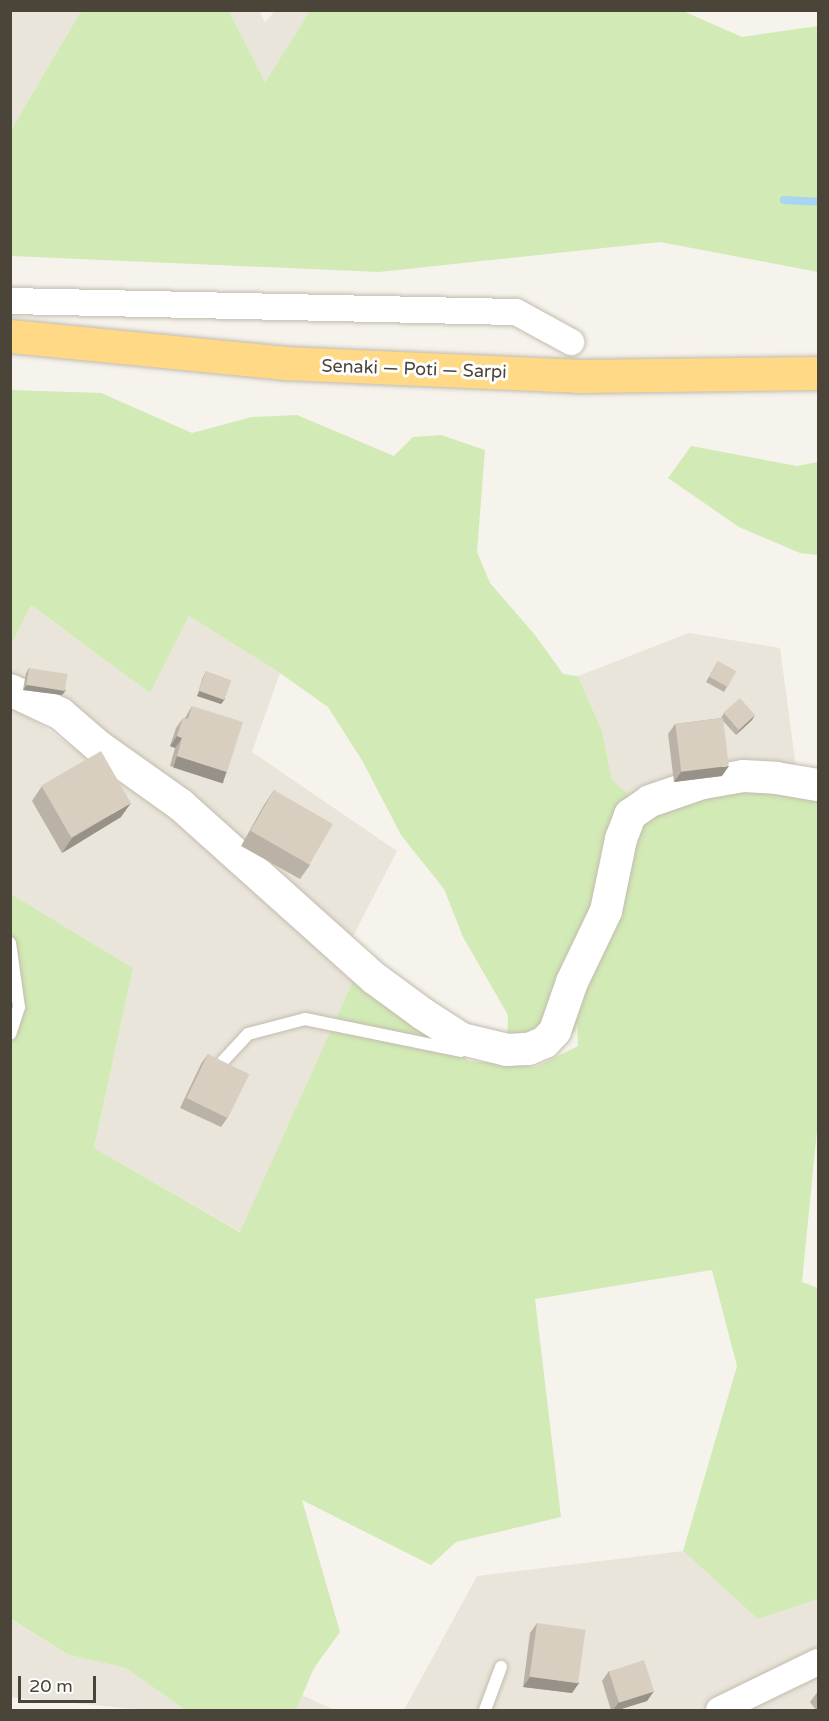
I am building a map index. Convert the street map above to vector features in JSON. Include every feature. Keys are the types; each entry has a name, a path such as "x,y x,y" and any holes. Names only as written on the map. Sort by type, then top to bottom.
{"highway":[{"name":"Senaki — Poti — Sarpi","path":"10,336 285,363 577,376 819,373"}],"street":[{"path":"10,301 516,312 571,342"},
{"path":"10,690 61,714 98,746 181,805 374,978 423,1014 462,1039 507,1050 529,1050 545,1042 555,1030 572,982 606,911 621,839 630,815 650,801 703,783 743,776 776,778 819,785"},
{"path":"718,1710 819,1662"}],"lane":[{"path":"10,944 19,1007 10,1034"},
{"path":"223,1061 248,1034 305,1019 461,1051 507,1050"},
{"path":"485,1710 501,1667"}],"shaded area":[{"path":"11,11 81,11 11,130"},
{"path":"229,11 259,11 265,22 275,11 310,11 265,82"},
{"path":"31,605 150,693 189,616 280,673 252,752 397,851 347,948 11,692 10,644"},
{"path":"689,633 780,648 799,790 648,812 612,780 602,731 578,676"},
{"path":"11,708 28,716 156,805 353,981 241,1232 94,1148 133,968 11,894"},
{"path":"683,1551 758,1619 818,1599 818,1710 404,1710 477,1576"},
{"path":"10,1619 69,1655 126,1668 185,1710 144,1710 11,1697"},
{"path":"302,1695 334,1710 296,1710"}],"green space":[{"path":"81,11 229,11 265,82 310,11 683,11 742,37 818,26 818,272 660,242 379,272 11,256 11,130"},
{"path":"11,390 101,393 192,433 252,417 297,415 394,456 413,437 441,435 485,450 477,552 490,583 535,635 563,674 578,676 602,731 612,780 648,812 676,791 818,792 818,1120 802,1282 818,1288 818,1599 758,1619 683,1551 737,1366 712,1270 535,1299 561,1517 456,1542 431,1565 302,1500 340,1632 314,1668 296,1710 185,1710 126,1668 69,1655 11,1619 11,894 133,968 94,1148 240,1232 353,981 469,1061 536,1067 578,1046 577,1024 575,1032 547,1046 507,1050 508,1015 463,937 444,889 401,835 363,762 328,707 280,673 189,616 150,693 31,605 11,644"},
{"path":"691,446 797,466 818,462 818,555 800,553 739,527 668,478"}],"building":[{"path":"718,661 736,671 728,687 709,677"},
{"path":"29,668 68,674 65,691 26,685"},
{"path":"206,671 231,680 224,700 199,691"},
{"path":"740,698 755,715 738,730 723,712"},
{"path":"192,706 243,722 227,772 177,756 182,738 177,736 183,718 188,719"},
{"path":"723,718 729,766 681,771 675,724"},
{"path":"101,751 131,803 71,837 41,786"},
{"path":"274,790 333,824 309,865 251,831"},
{"path":"208,1054 249,1074 228,1118 187,1098"},
{"path":"537,1623 586,1630 578,1683 529,1676"},
{"path":"644,1660 654,1691 619,1703 609,1671"}],"waterway":[{"path":"784,200 818,202"}]}
